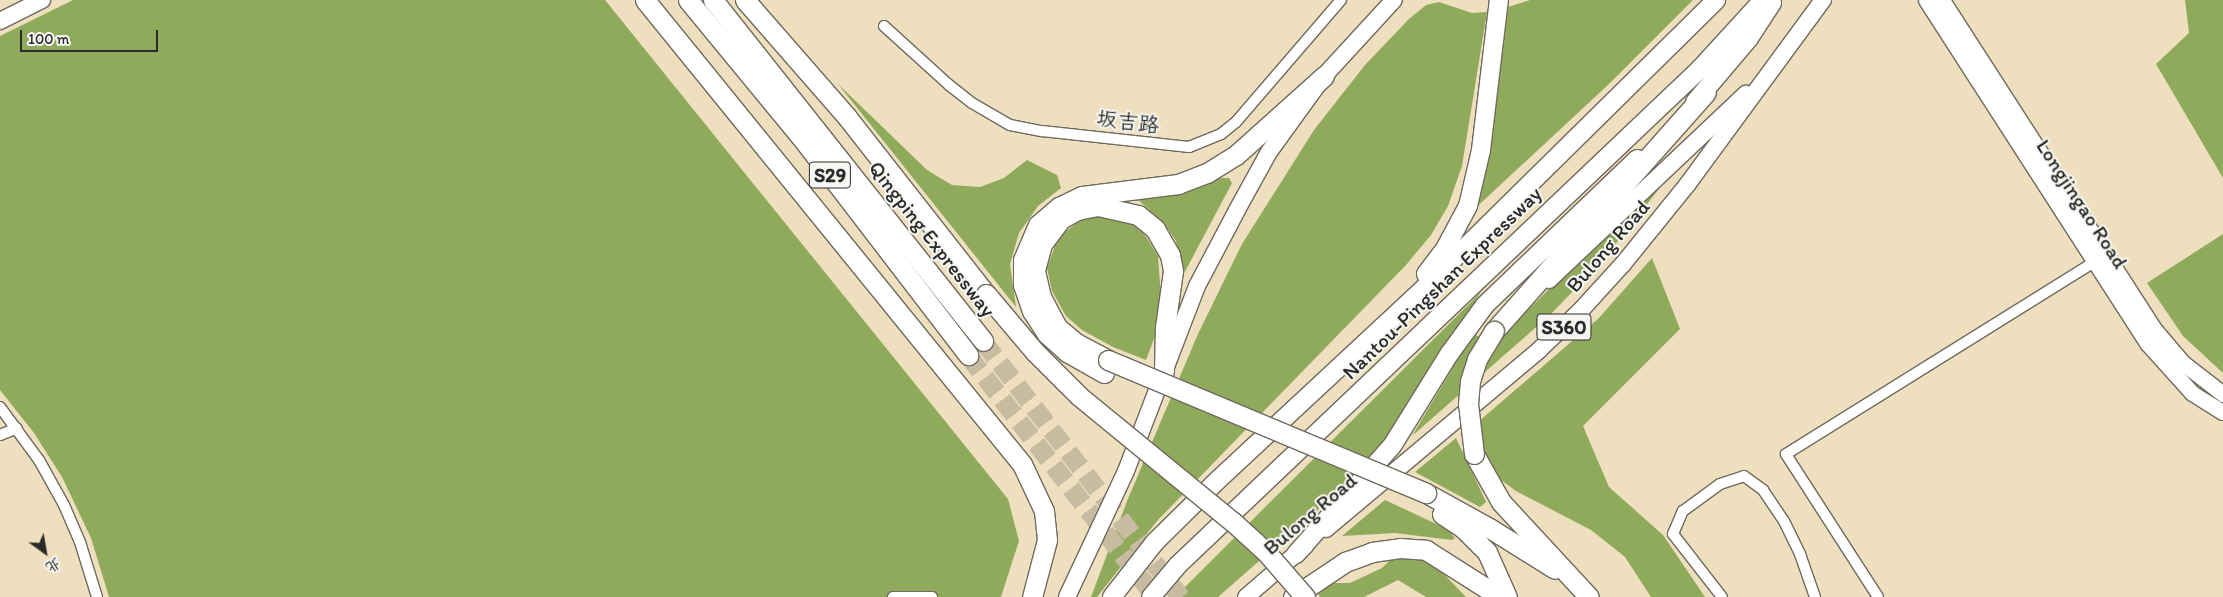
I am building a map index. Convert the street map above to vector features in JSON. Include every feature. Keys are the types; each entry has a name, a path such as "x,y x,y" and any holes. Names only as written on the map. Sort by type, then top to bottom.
{"highway":[{"path":"645,0 1022,464 1044,511 1047,540 1032,597"},
{"name":"Qingping Expressway","path":"688,0 801,137 968,354"},
{"name":"Qingping Expressway","path":"713,0 983,341"},
{"path":"745,0 847,117 986,294 1035,352 1079,396 1266,552 1305,597"},
{"path":"1370,339 1446,247 1468,206 1481,150 1499,0"},
{"name":"Nantou-Pingshan Expressway","path":"1112,597 1174,523 1370,339 1716,0"},
{"name":"Nantou-Pingshan Expressway","path":"1150,597 1178,565 1700,69 1762,0"},
{"path":"1584,591 1501,502 1474,454 1468,404 1470,381 1478,359 1494,331 1706,92 1749,38 1774,0"},
{"path":"1324,76 1236,155 1207,173 1178,184 1082,196 1059,207 1038,225 1023,260 1023,285 1032,311 1047,334 1067,352 1421,498 1491,529 1584,591"},
{"path":"1296,554 1392,446 1450,352 1485,305 1706,92"},
{"path":"1106,367 1057,327 1041,297 1035,270 1042,244 1061,219 1077,210 1098,206 1117,207 1138,215 1155,229 1170,254 1173,271 1165,327 1164,371"},
{"path":"1421,498 1474,537 1487,552 1507,597"},
{"path":"1294,597 1346,562 1372,552 1400,548 1426,550 1500,597"}],"main road":[{"path":"0,21 42,0"},
{"path":"1067,597 1126,471 1197,286 1237,210 1269,152 1324,76 1394,0"},
{"name":"Bulong Road","path":"1246,597 1539,350 1582,309 1623,264 1687,185 1823,0"},
{"name":"Longjingao Road","path":"1926,0 2101,258 2169,348 2200,379 2223,394"},
{"name":"Longjingao Road","path":"1942,0 2101,258 2161,361 2192,393 2223,412"},
{"path":"1494,331 1781,58"}],"street":[{"name":"坂吉路","path":"884,26 949,86 1010,125 1042,131 1189,147 1221,134 1236,122 1341,0"},
{"path":"1878,597 1786,454 2101,258"},
{"path":"0,407 17,428 64,505 80,542 97,597"},
{"path":"0,435 17,428"},
{"path":"1722,597 1672,534 1683,512 1720,484 1744,476 1763,490 1784,521 1800,554 1815,597"},
{"path":"893,597 932,597"}],"green space":[{"path":"73,0 605,0 1008,499 1019,541 1001,597 109,597 91,538 62,477 34,433 0,390 0,36"},
{"path":"1530,0 1693,0 1609,84 1469,214 1489,138 1508,7"},
{"path":"2185,0 2223,0 2223,178 2156,64 2189,33"},
{"path":"1439,2 1472,13 1487,12 1462,166 1448,206 1431,235 1406,265 1157,521 1097,597 1091,597 1127,501 1198,334 1242,244 1314,130 1365,65 1409,19 1426,5"},
{"path":"838,84 927,170 952,185 980,187 1004,178 1027,160 1057,175 1061,188 1038,206 1019,233 1010,264 1016,307"},
{"path":"1221,178 1229,178 1232,183 1180,281 1176,241 1164,223 1137,199 1190,191"},
{"path":"1666,180 1603,260 1550,315 1412,436 1473,334 1495,343 1602,236"},
{"path":"1098,215 1131,223 1145,235 1158,256 1161,298 1158,328 1146,360 1113,347 1082,330 1066,316 1052,291 1047,268 1058,237 1081,220"},
{"path":"2223,234 2223,373 2183,336 2147,283"},
{"path":"1652,258 1680,329 1583,426 1609,487 1663,535 1705,597 1651,597 1625,557 1591,530 1516,491 1497,477 1482,453 1478,422 1599,318"},
{"path":"1481,292 1376,454 1344,487 1218,597 1175,597"},
{"path":"1456,438 1486,502 1480,507 1415,472"},
{"path":"1385,500 1447,529 1455,538 1452,540 1395,533 1342,536"},
{"path":"1404,555 1423,561 1443,573 1466,597 1426,597 1398,580 1364,597 1320,597 1318,593 1325,583 1350,583 1382,568 1393,557"}],"tunnel":[{"path":"983,341 1181,597"},
{"path":"968,355 1156,597"}]}
